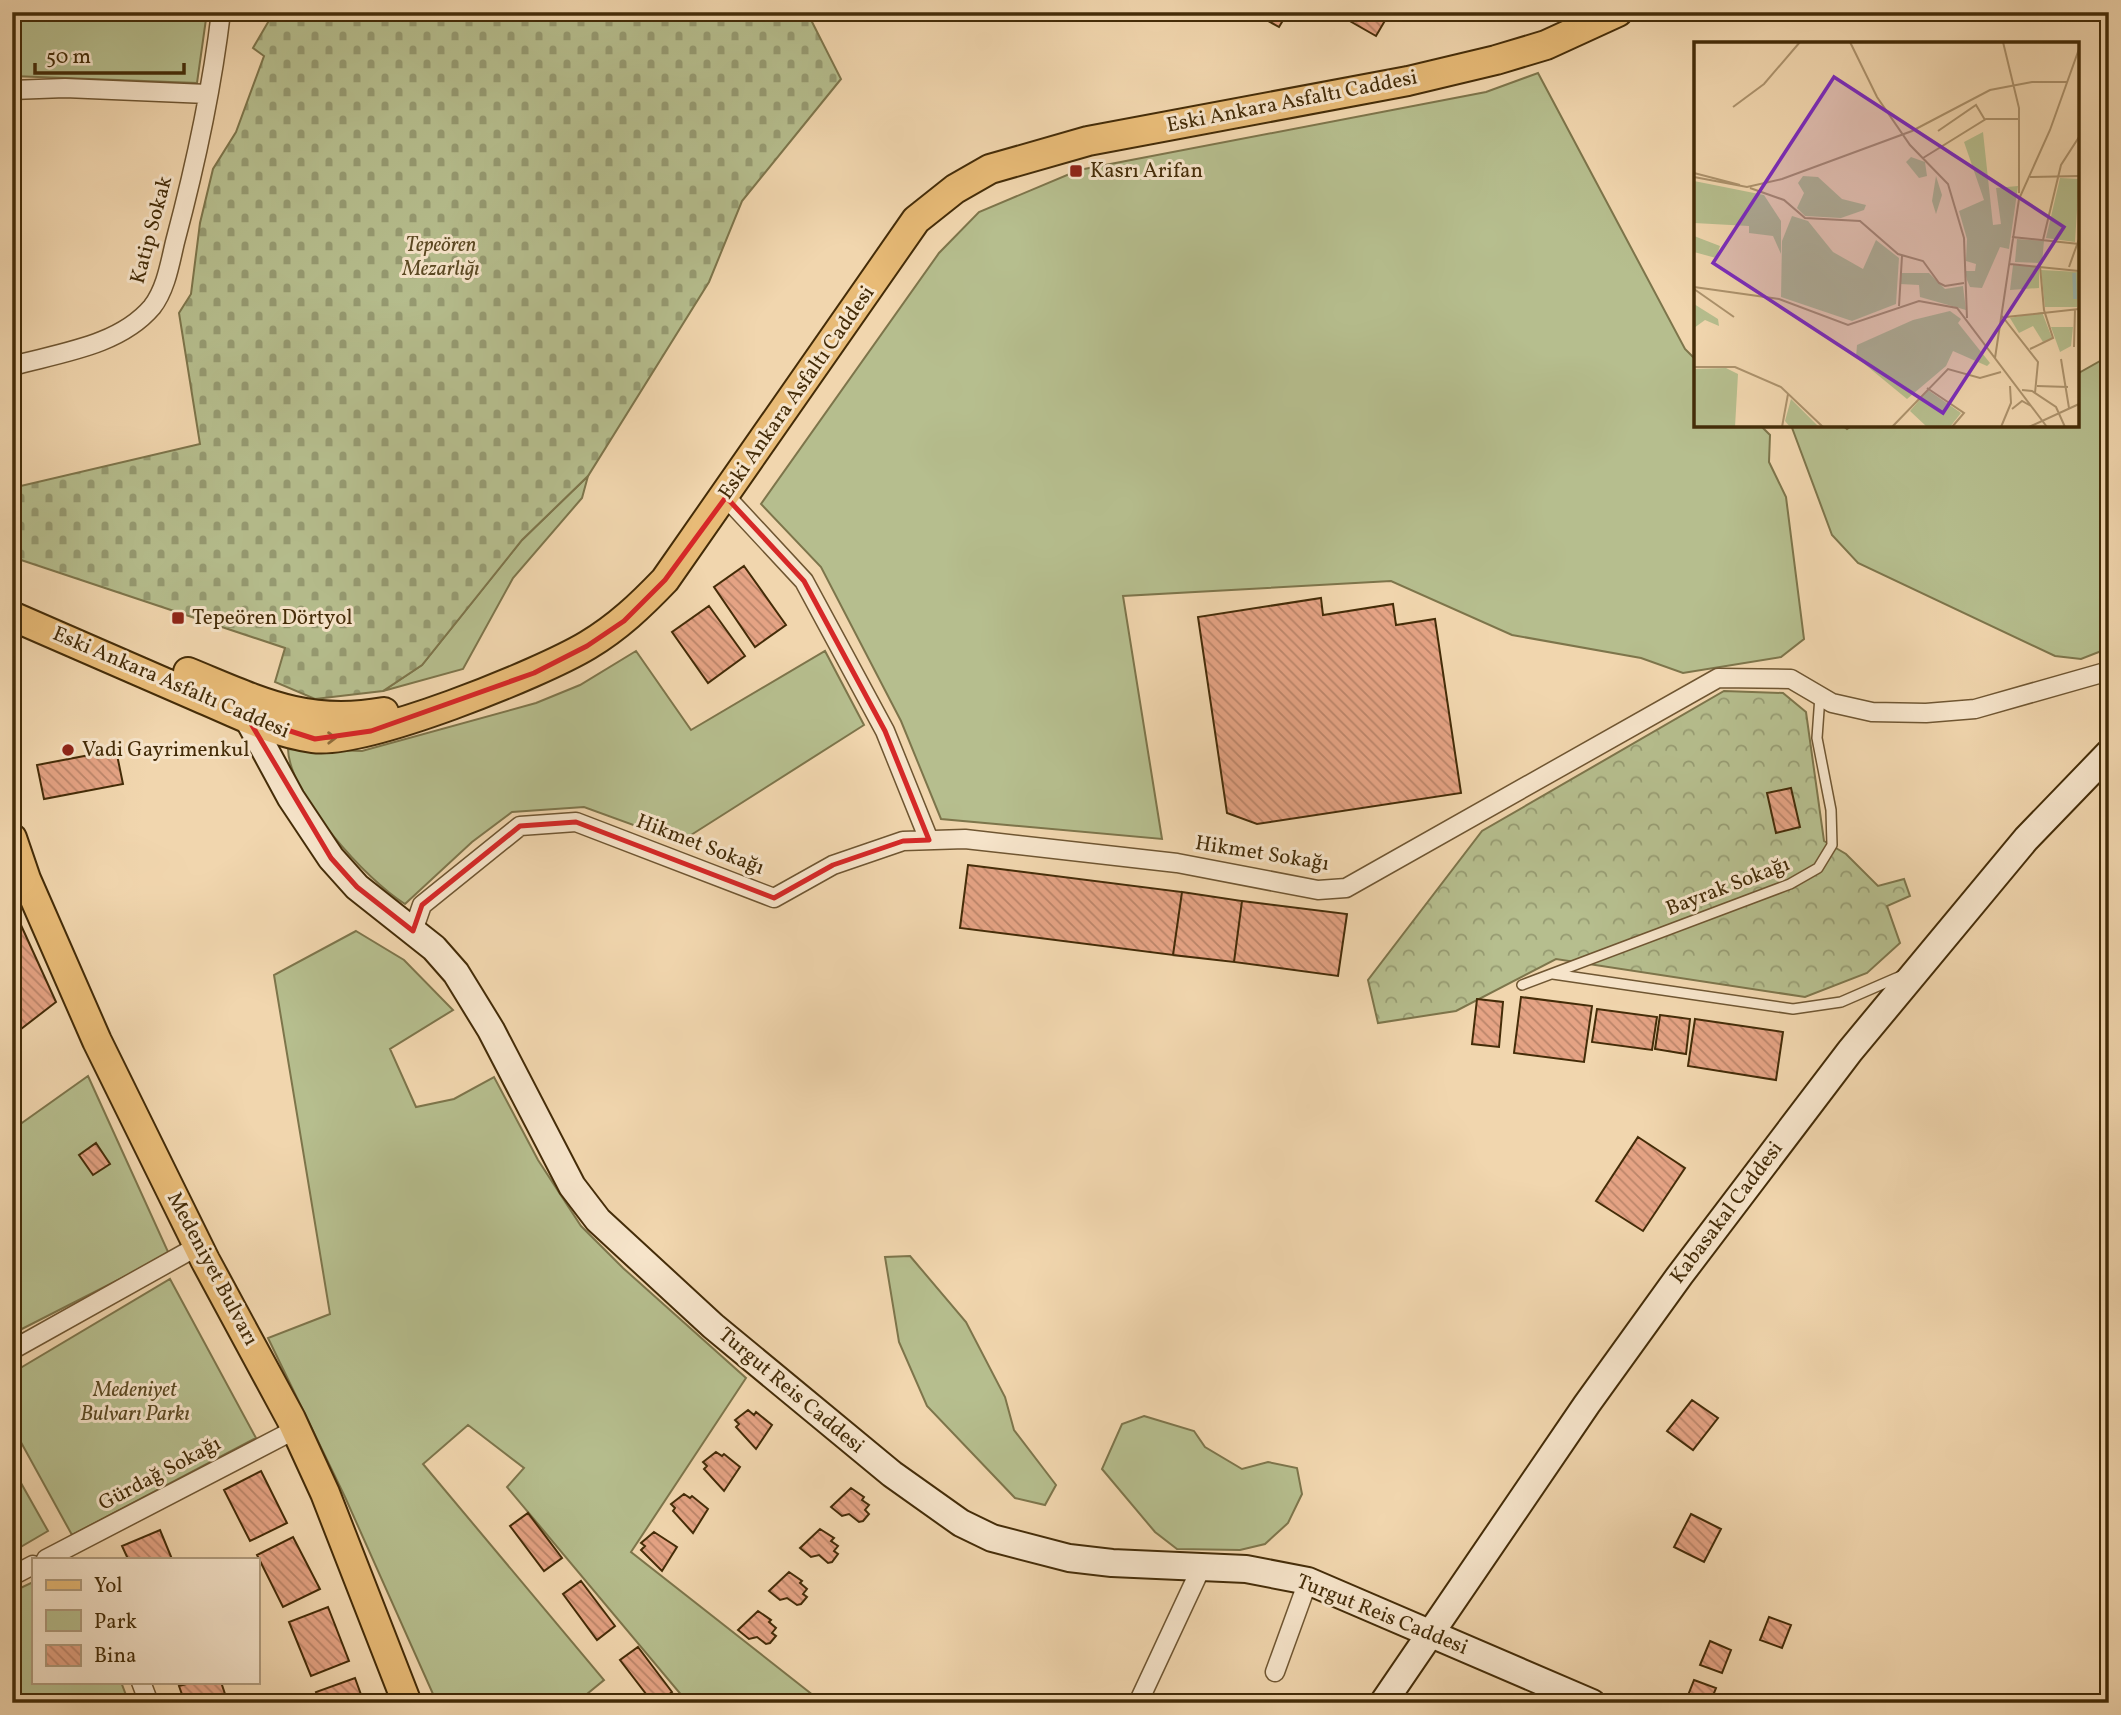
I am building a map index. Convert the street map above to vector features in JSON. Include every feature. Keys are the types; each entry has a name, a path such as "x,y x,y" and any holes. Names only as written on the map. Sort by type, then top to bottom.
{"main road":[{"name":"Eski Ankara Asfaltı Caddesi","path":"17,607 247,717 297,735 334,739 372,732 534,673 587,646 624,621 665,580 726,497 916,220 955,189 990,169 1088,141 1408,81 1496,60 1546,45 1618,12"},
{"path":"17,607 275,707 302,714 353,717 476,694"},
{"name":"Medeniyet Bulvarı","path":"12,838 19,881 198,1246 296,1429 325,1493 407,1703"}],"street":[{"name":"Katip Sokak","path":"12,366 114,338 152,307 164,284 182,218 221,12"},
{"path":"12,90 65,88 207,94"},
{"path":"726,497 804,581 816,601 885,731 929,840"},
{"name":"Hikmet Sokağı","path":"413,931 422,905 520,826 576,822 774,898 833,865 903,841 965,839 1137,859 1318,891 1346,888 1718,678 1791,679 1832,703 1872,712 1975,709 2109,671"},
{"name":"Turgut Reis Caddesi","path":"247,717 291,798 331,858 357,887 413,931 449,965 473,998 554,1154 598,1220 636,1259 811,1410 932,1503 992,1538 1069,1558 1112,1563 1245,1569 1308,1581 1592,1703"},
{"name":"Kabasakal Caddesi","path":"1383,1703 1679,1275 1915,970 2026,839 2106,761"},
{"path":"12,1350 198,1246"},
{"name":"Gürdağ Sokağı","path":"48,1558 296,1429"},
{"path":"81,1542 89,1558"},
{"path":"12,1576 32,1566"},
{"path":"1138,1703 1202,1566"},
{"path":"1275,1672 1308,1581"},
{"path":"142,1684 149,1703"}],"lane":[{"name":"Bayrak Sokağı","path":"1522,985 1790,884 1818,868 1832,845 1830,810 1817,738 1820,696"},
{"path":"1552,974 1793,1010 1841,1002 1915,970"}],"highlighted area":[{"path":"726,497 804,581 885,731 929,840 903,841 833,865 774,898 576,822 520,826 422,905 413,931 357,887 331,858 247,717 315,739 371,731 534,673 587,646 624,621 665,580"}],"green space":[{"path":"12,12 207,12 197,83 12,76"},
{"name":"Tepeören Mezarlığı","path":"274,12 807,12 841,79 742,201 709,282 588,476 522,540 422,665 383,691 315,699 275,682 285,648 12,557 12,488 200,444 179,313 191,294 200,223 213,169 236,132 264,56 253,48"},
{"path":"1538,73 1685,349 1694,358 1694,427 1762,427 1770,435 1769,462 1786,497 1804,639 1781,657 1683,673 1641,658 1512,635 1391,581 1123,596 1162,839 941,819 901,721 821,567 761,504 939,253 979,212 1079,170 1486,92"},
{"path":"2109,356 2109,648 2081,659 2055,656 1858,563 1832,535 1792,427 2079,427 2079,373"},
{"path":"588,476 582,498 513,578 463,669 383,691 422,665 522,540"},
{"path":"636,651 691,730 825,651 864,725 680,842 584,807 512,812 472,842 405,904 371,877 333,835 315,812 292,768 288,749 362,751 536,703 580,685"},
{"path":"1724,691 1783,693 1806,712 1824,841 1846,854 1878,886 1904,879 1910,896 1887,906 1900,943 1867,973 1805,997 1556,959 1456,1011 1378,1023 1368,980 1482,831"},
{"path":"356,931 404,960 453,1010 390,1049 416,1107 454,1099 494,1077 538,1160 581,1226 623,1268 746,1378 631,1552 823,1703 688,1703 507,1487 524,1468 468,1425 423,1464 604,1680 576,1703 437,1703 345,1497 268,1338 330,1314 274,975"},
{"path":"88,1076 169,1254 12,1334 12,1130"},
{"path":"910,1256 966,1322 1005,1397 1014,1430 1056,1485 1045,1505 1015,1498 927,1406 899,1342 885,1257"},
{"name":"Medeniyet Bulvarı Parkı","path":"170,1279 256,1438 72,1535 12,1426 12,1373"},
{"path":"1144,1416 1194,1431 1205,1447 1242,1469 1268,1462 1297,1468 1302,1494 1288,1523 1265,1544 1240,1550 1177,1549 1155,1532 1102,1469 1122,1424"},
{"path":"12,1467 48,1531 12,1552"},
{"path":"32,1582 32,1684 122,1684 129,1703 12,1703 12,1592"}],"building":[{"path":"1252,12 1288,12 1279,27"},
{"path":"1334,12 1390,12 1376,36"},
{"path":"744,566 786,625 755,647 714,587"},
{"path":"1321,598 1323,615 1393,604 1396,625 1435,619 1461,793 1257,824 1227,813 1198,617"},
{"path":"709,606 745,656 708,683 672,632"},
{"path":"116,750 123,784 44,799 37,765"},
{"path":"1791,788 1800,827 1776,833 1767,793"},
{"path":"968,865 1182,892 1173,955 960,928"},
{"path":"1182,892 1242,901 1234,962 1173,955"},
{"path":"1242,901 1347,914 1338,976 1234,962"},
{"path":"12,917 20,923 56,1002 12,1036"},
{"path":"1521,997 1592,1006 1584,1062 1514,1053"},
{"path":"1477,999 1503,1002 1499,1047 1472,1044"},
{"path":"1597,1009 1657,1017 1652,1050 1592,1042"},
{"path":"1660,1015 1690,1019 1686,1054 1655,1049"},
{"path":"1695,1019 1783,1032 1776,1080 1688,1066"},
{"path":"1638,1137 1685,1168 1643,1231 1596,1201"},
{"path":"96,1143 110,1164 93,1175 79,1155"},
{"path":"1692,1400 1718,1418 1693,1450 1667,1431"},
{"path":"748,1410 754,1415 756,1412 772,1425 756,1449 736,1427 739,1424 735,1420"},
{"path":"716,1452 722,1456 724,1454 740,1467 724,1491 704,1469 707,1466 703,1462"},
{"path":"261,1471 287,1523 250,1541 224,1490"},
{"path":"851,1488 864,1497 862,1500 869,1505 865,1510 869,1514 863,1521 859,1522 849,1514 842,1516 831,1507"},
{"path":"684,1494 690,1498 692,1496 708,1509 693,1533 673,1511 675,1508 671,1504"},
{"path":"528,1513 562,1558 544,1571 510,1526"},
{"path":"1691,1514 1721,1529 1704,1562 1674,1547"},
{"path":"820,1529 834,1538 831,1541 838,1546 834,1551 838,1554 832,1562 828,1563 819,1555 811,1557 800,1548"},
{"path":"160,1530 172,1558 128,1558 122,1546"},
{"path":"654,1532 677,1547 662,1571 641,1550 645,1546 641,1543"},
{"path":"293,1537 320,1589 283,1607 257,1555"},
{"path":"789,1572 802,1581 800,1583 807,1589 803,1594 807,1597 801,1604 797,1605 787,1598 780,1600 769,1591"},
{"path":"581,1581 615,1626 597,1640 563,1594"},
{"path":"328,1607 349,1661 311,1676 289,1622"},
{"path":"758,1611 771,1620 769,1622 776,1628 772,1633 776,1636 770,1643 766,1644 757,1637 749,1639 738,1630"},
{"path":"1769,1617 1791,1625 1782,1648 1760,1640"},
{"path":"1710,1641 1731,1650 1722,1673 1700,1665"},
{"path":"638,1647 672,1692 658,1703 653,1703 620,1660"},
{"path":"355,1678 364,1703 320,1703 316,1692"},
{"path":"1694,1680 1716,1688 1710,1703 1685,1703"},
{"path":"222,1684 228,1703 185,1703 179,1686"}],"place":[{"name":"Kasrı Arifan","path":"1076,171"},
{"name":"Tepeören Dörtyol","path":"178,618"},
{"name":"Vadi Gayrimenkul","path":"68,750"}]}
